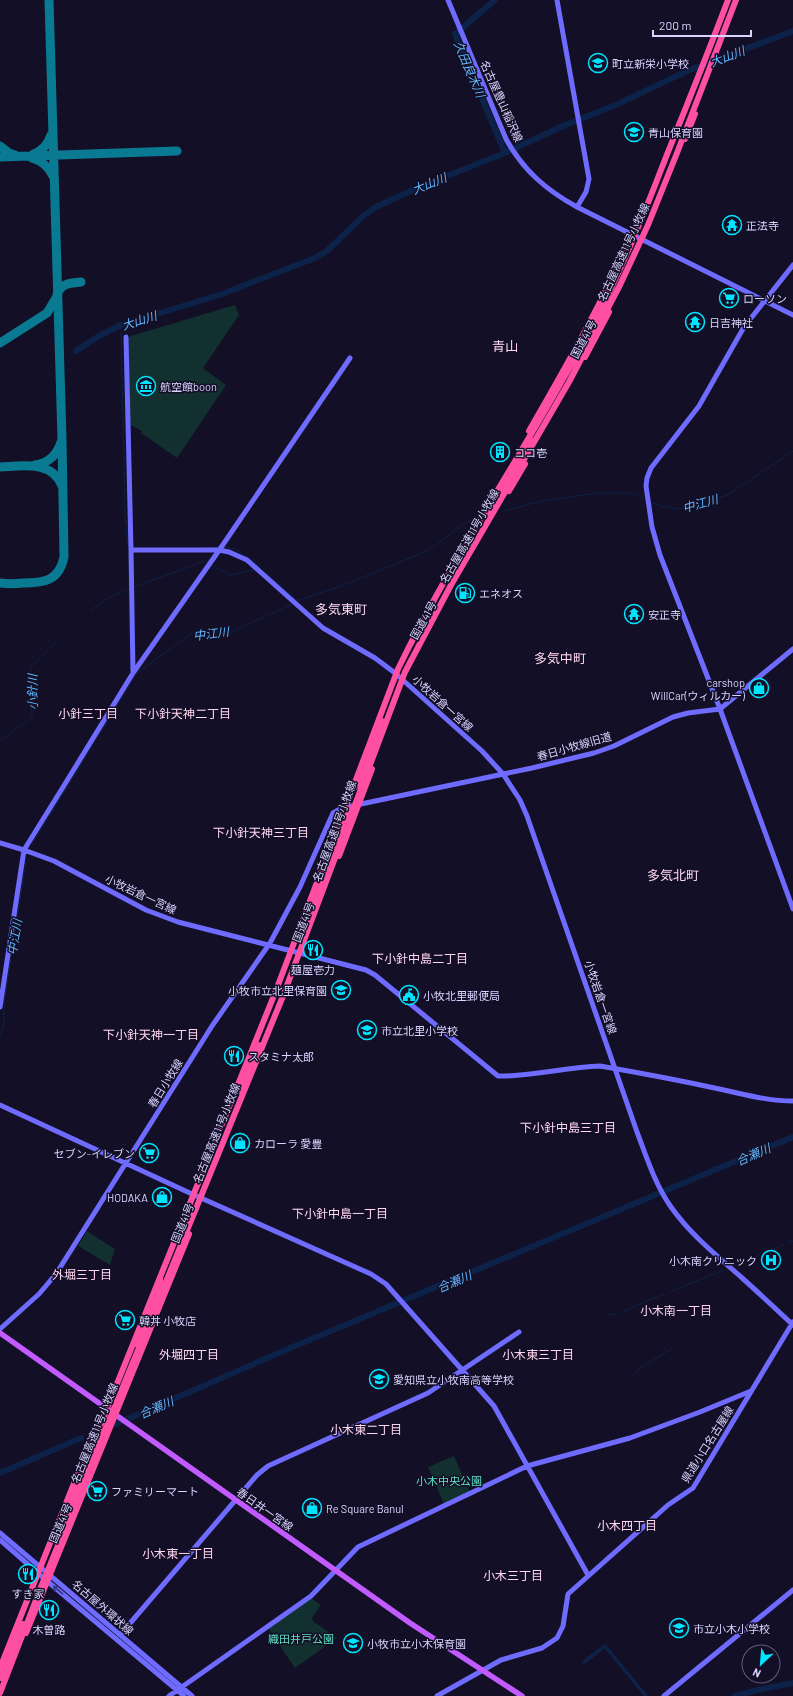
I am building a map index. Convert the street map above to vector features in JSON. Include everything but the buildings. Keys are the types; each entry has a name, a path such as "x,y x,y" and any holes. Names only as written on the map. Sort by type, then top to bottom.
{"highway":[{"name":"国道41号","path":"0,1668 289,951 342,808 395,673 409,644 475,526 582,339 609,286 697,79 728,0"},
{"name":"名古屋高速11号小牧線","path":"0,1678 57,1540 108,1406 275,993 389,690 409,647 482,516 582,344 617,276 641,221 728,0"},
{"name":"国道41号","path":"2,1696 48,1578 116,1415 301,954 404,681 428,630 564,396 601,327 644,240 691,125 738,0"},
{"name":"名古屋高速11号小牧線","path":"0,1693 41,1587 280,1003 356,807 405,672 452,585 569,382 620,285 648,225 678,153 738,0"},
{"path":"452,585 452,580 577,361 584,350 590,346 601,327"},
{"path":"353,789 357,785 394,688 409,654 444,591 444,583 475,526"},
{"path":"216,1166 220,1147 349,811 356,807"},
{"path":"55,1533 60,1529 74,1496 160,1286 160,1279"}],"main road":[{"name":"春日井一宮線","path":"0,1333 410,1623 522,1696"}],"street":[{"name":"名古屋豊山稲沢線","path":"448,0 508,142 517,158 529,172 551,192 577,207 793,315"},
{"path":"557,0 589,179 586,192 577,207"},
{"path":"793,265 737,337 699,406 651,468 646,481 652,527 660,555 720,709 793,909"},
{"path":"126,337 132,587 132,673"},
{"path":"0,1007 24,850 132,673 221,548 350,358"},
{"name":"小牧岩倉一宮線","path":"131,550 221,548 247,560 323,628 375,658 395,673 482,751 503,774 517,795 527,816 651,1172 670,1206 686,1226 793,1324"},
{"path":"720,709 793,649"},
{"name":"春日小牧線旧道","path":"356,807 532,768 606,749 666,719 679,715 720,709"},
{"path":"342,808 356,807"},
{"name":"春日小牧線","path":"0,1329 39,1294 56,1274 212,1026 269,946 300,887 330,817 333,813 342,808"},
{"name":"小牧岩倉一宮線","path":"0,843 54,861 130,902 166,918 269,946 359,968 375,976 498,1076 539,1073 583,1066 600,1066 724,1090 760,1099 793,1101"},
{"path":"0,1105 192,1194 371,1274 386,1284 494,1406 507,1426 527,1466 588,1575"},
{"name":"県道小口名古屋線","path":"437,1696 501,1660 542,1648 557,1638 563,1626 568,1594 668,1505 693,1488 793,1324"},
{"path":"120,1635 235,1499 257,1475 272,1463 428,1392 519,1332"},
{"path":"169,1696 311,1596 334,1570 358,1547 527,1466 630,1438 751,1391"},
{"name":"名古屋外環状線","path":"0,1533 48,1578 179,1688 192,1696"},
{"name":"名古屋外環状線","path":"0,1540 39,1570"},
{"name":"名古屋外環状線","path":"48,1578 120,1635 179,1688 184,1696"},
{"path":"664,1696 793,1590"}],"green space":[{"path":"235,305 239,315 203,368 226,385 177,458 141,433 142,431 130,425 128,338"},
{"path":"87,1231 115,1249 110,1265 78,1246"},
{"name":"小木中央公園","path":"454,1456 470,1492 444,1504 428,1467"},
{"name":"織田井戸公園","path":"311,1598 321,1605 312,1618 313,1621 337,1638 295,1668 268,1628"}],"waterway":[{"name":"久田良木川","path":"495,0 455,34 505,153"},
{"name":"大山川","path":"76,351 99,336 121,325 222,294 315,258 327,251 363,216 376,207 419,187 505,153 563,126 618,104 687,71 793,31"},
{"path":"121,325 125,516 128,546"},
{"name":"中江川","path":"651,502 661,506 679,509 728,495 793,451"},
{"name":"中江川","path":"503,511 542,501 598,493 632,493 646,500"},
{"name":"中江川","path":"297,601 349,583 424,552 472,519"},
{"path":"204,548 219,547"},
{"path":"224,547 239,551 260,568"},
{"name":"小針川","path":"134,587 205,561 207,562"},
{"name":"小針川","path":"212,565 230,575 254,570"},
{"path":"267,574 298,601"},
{"name":"小針川","path":"91,610 108,598 129,589"},
{"name":"中江川","path":"32,844 137,673 192,633 204,631 229,633 292,604"},
{"name":"小針川","path":"0,741 32,717 31,667 59,639"},
{"name":"中江川","path":"0,1037 4,1024 4,1003 26,861"},
{"name":"合瀬川","path":"116,1424 288,1349 793,1137"},
{"path":"788,1243 793,1241"},
{"path":"765,1252 784,1245"},
{"path":"735,1265 760,1255"},
{"path":"669,1292 724,1270"},
{"path":"622,1312 664,1294"},
{"path":"607,1315 617,1314"},
{"path":"635,1373 643,1366 673,1348"},
{"name":"合瀬川","path":"0,1473 81,1438"},
{"path":"584,1662 605,1646 646,1696"},
{"path":"735,1696 793,1683"}],"taxiway":[{"path":"0,583 14,584 38,582 50,579 62,565 64,557 49,0"},
{"path":"32,155 39,152 44,147 51,135"},
{"path":"0,146 9,153 15,155"},
{"path":"0,157 177,151"},
{"path":"32,158 45,165 53,176"},
{"path":"57,294 64,286 70,283 81,282"},
{"path":"0,343 47,313 56,298"},
{"path":"35,465 52,458 61,442"},
{"path":"0,467 36,466 44,468 51,472 62,486"}],"place":[{"name":"町立新栄小学校","path":"598,63"},
{"name":"青山保育園","path":"634,132"},
{"name":"正法寺","path":"732,225"},
{"name":"ローソン","path":"729,298"},
{"name":"日吉神社","path":"695,322"},
{"name":"航空館boon","path":"146,386"},
{"name":"ココ壱","path":"500,452"},
{"name":"エネオス","path":"465,593"},
{"name":"安正寺","path":"634,614"},
{"name":"carshop WillCar(ウィルカー)","path":"759,688"},
{"name":"麺屋壱力","path":"313,950"},
{"name":"小牧市立北里保育園","path":"341,990"},
{"name":"小牧北里郵便局","path":"409,995"},
{"name":"市立北里小学校","path":"367,1030"},
{"name":"スタミナ太郎","path":"234,1056"},
{"name":"カローラ 愛豊","path":"240,1143"},
{"name":"セブン-イレブン","path":"149,1153"},
{"name":"HODAKA","path":"162,1197"},
{"name":"小木南クリニック","path":"771,1260"},
{"name":"韓丼 小牧店","path":"125,1320"},
{"name":"愛知県立小牧南高等学校","path":"379,1379"},
{"name":"ファミリーマート","path":"97,1491"},
{"name":"Re Square Banul","path":"312,1508"},
{"name":"すき家","path":"28,1574"},
{"name":"木曽路","path":"49,1610"},
{"name":"市立小木小学校","path":"679,1628"},
{"name":"小牧市立小木保育園","path":"353,1643"}],"district":[{"name":"青山","path":"505,346"},
{"name":"多気東町","path":"341,609"},
{"name":"多気中町","path":"560,658"},
{"name":"小針三丁目","path":"88,713"},
{"name":"下小針天神二丁目","path":"183,713"},
{"name":"下小針天神三丁目","path":"261,832"},
{"name":"多気北町","path":"673,875"},
{"name":"下小針中島二丁目","path":"420,958"},
{"name":"下小針天神一丁目","path":"151,1034"},
{"name":"下小針中島三丁目","path":"568,1127"},
{"name":"下小針中島一丁目","path":"340,1213"},
{"name":"外堀三丁目","path":"82,1274"},
{"name":"小木南一丁目","path":"676,1310"},
{"name":"外堀四丁目","path":"189,1354"},
{"name":"小木東三丁目","path":"538,1354"},
{"name":"小木東二丁目","path":"366,1429"},
{"name":"小木四丁目","path":"627,1525"},
{"name":"小木東一丁目","path":"178,1553"},
{"name":"小木三丁目","path":"513,1575"}]}
